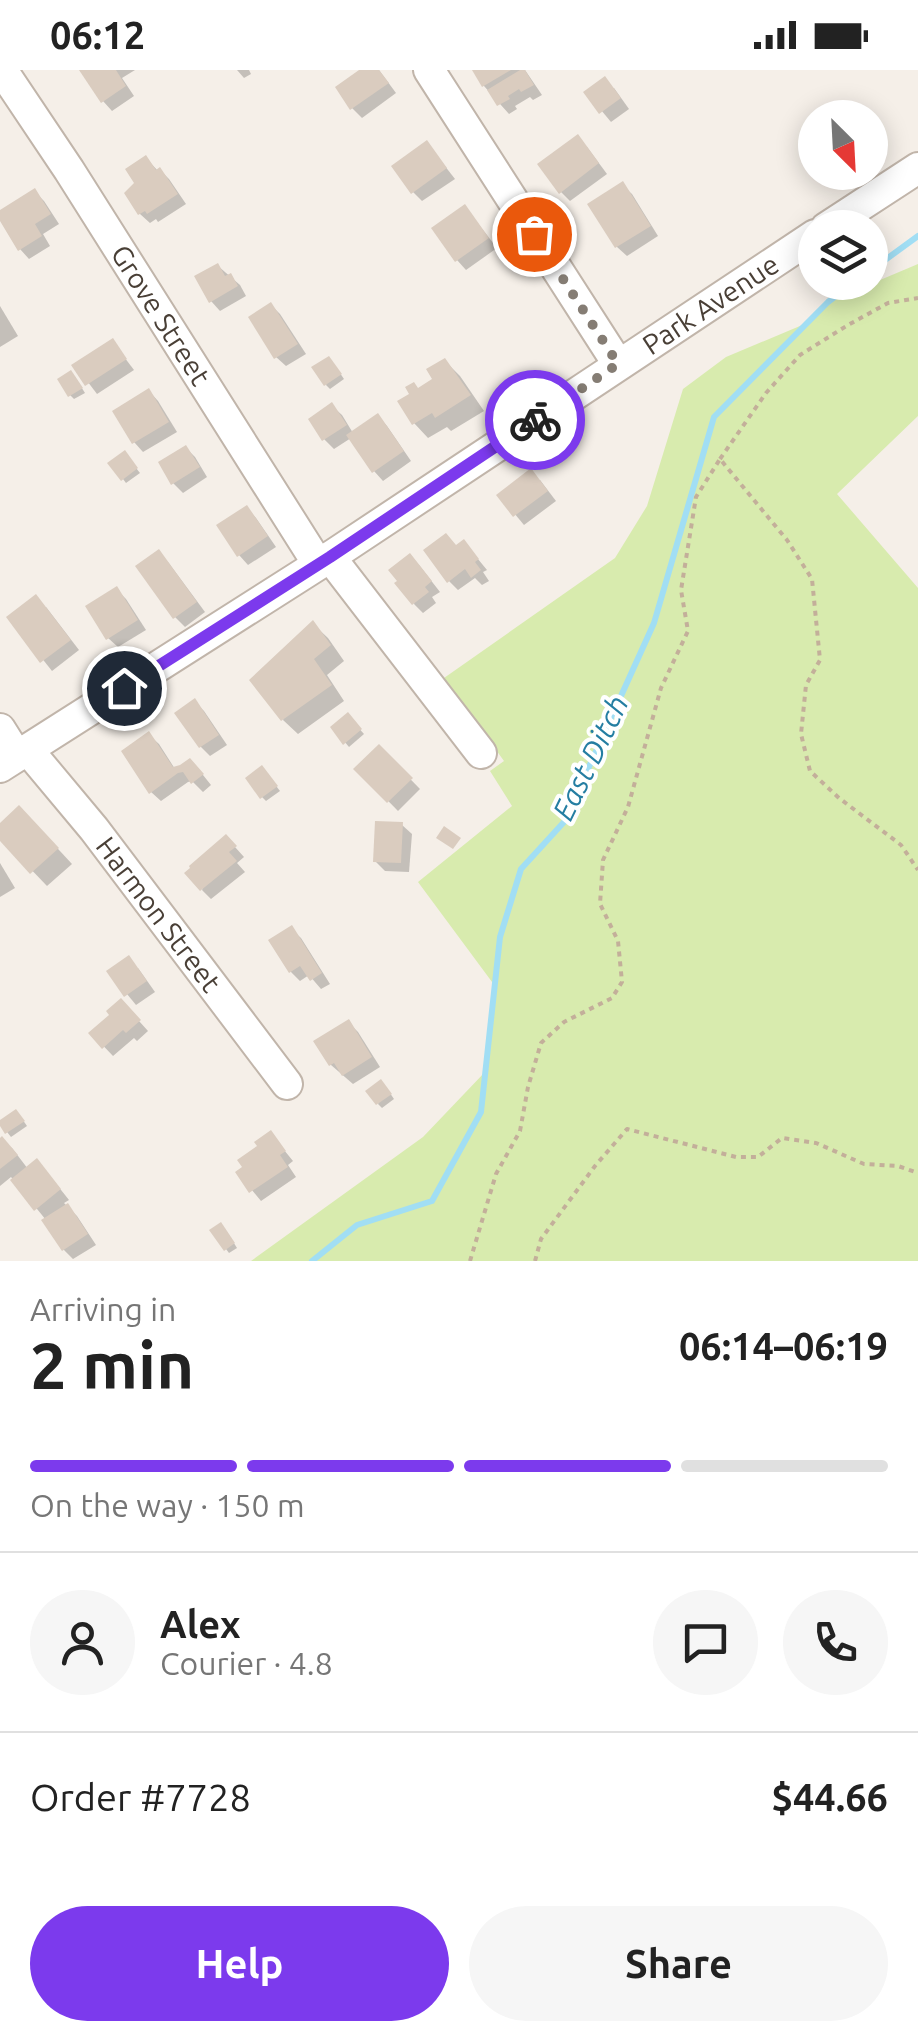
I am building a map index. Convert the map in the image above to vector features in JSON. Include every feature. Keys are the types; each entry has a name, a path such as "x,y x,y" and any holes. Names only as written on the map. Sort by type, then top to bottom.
{"street":[{"name":"Grove Street","path":"2,70 324,561 481,754"},
{"path":"430,70 618,364"},
{"path":"857,210 915,177"},
{"name":"Park Avenue","path":"15,758 324,561 798,246"},
{"name":"Harmon Street","path":"0,729 15,758 94,829 286,1084"}],"path":[{"path":"470,1261 496,1174 520,1131 528,1087 542,1044 564,1022 612,998 622,982 618,942 600,904 603,860 628,807 661,688 688,632 681,590 696,498 766,393 800,355 888,303 918,298"},
{"path":"720,459 787,540 812,578 820,660 806,684 801,734 810,771 901,844 918,870"},
{"path":"535,1261 541,1239 627,1129 736,1157 758,1157 782,1138 816,1143 864,1164 898,1166 918,1173"}],"green space":[{"path":"918,264 918,416 837,494 918,588 918,1261 251,1261 423,1137 485,1072 495,986 418,882 512,806 490,771 504,761 444,678 615,558 647,506 683,389 726,357 807,323 828,302 888,300 888,277"}],"building":[{"path":"79,70 116,70 126,86 101,103"},
{"path":"359,70 379,70 389,83 350,110 335,87"},
{"path":"472,70 511,70 482,87"},
{"path":"525,70 534,85 521,92 519,89 497,106 487,90"},
{"path":"605,76 621,98 599,114 583,92"},
{"path":"578,134 599,163 559,194 537,164"},
{"path":"427,140 447,168 411,194 391,166"},
{"path":"146,155 156,170 160,167 178,194 147,214 145,211 138,215 124,193 134,183 125,169"},
{"path":"623,181 651,226 615,248 587,204"},
{"path":"35,188 51,214 35,224 42,236 18,251 0,221 0,210"},
{"path":"465,204 489,238 455,262 431,228"},
{"path":"218,263 225,276 231,273 238,286 209,303 194,276"},
{"path":"271,302 298,344 274,359 248,317"},
{"path":"113,338 127,359 85,386 71,365"},
{"path":"329,356 342,374 324,386 311,367"},
{"path":"445,358 471,395 435,418 432,413 412,425 397,401 409,394 405,387 414,382 418,388 432,379 426,369"},
{"path":"71,370 83,388 68,397 57,379"},
{"path":"149,388 169,422 132,444 112,411"},
{"path":"332,402 347,425 322,441 308,419"},
{"path":"378,413 404,451 372,473 346,435"},
{"path":"186,445 200,467 171,485 158,462"},
{"path":"125,450 138,468 121,481 107,463"},
{"path":"531,468 548,491 513,517 496,495"},
{"path":"247,505 268,536 237,557 216,525"},
{"path":"446,533 456,545 464,539 479,559 475,562 481,570 471,578 465,569 447,583 423,550"},
{"path":"159,549 197,602 173,619 135,566"},
{"path":"410,553 432,581 425,587 429,592 412,605 388,570"},
{"path":"117,586 138,620 106,640 85,606"},
{"path":"36,594 71,640 40,663 6,617"},
{"path":"313,620 331,645 314,659 332,685 281,721 249,680"},
{"path":"195,698 219,735 199,748 174,713"},
{"path":"348,712 362,729 343,745 330,727"},
{"path":"149,731 173,767 190,758 204,774 191,784 183,772 178,773 149,794 121,751"},
{"path":"379,744 413,778 387,803 353,769"},
{"path":"262,765 278,786 260,799 245,778"},
{"path":"19,805 59,848 30,874 0,841 0,823"},
{"path":"375,821 403,822 401,863 373,862"},
{"path":"444,826 461,838 453,849 436,838"},
{"path":"226,834 237,846 229,852 237,861 200,891 184,873"},
{"path":"292,925 322,973 310,981 300,966 289,973 268,940"},
{"path":"129,955 147,981 124,997 106,971"},
{"path":"121,998 141,1020 102,1049 88,1033"},
{"path":"349,1019 372,1057 342,1076 334,1063 329,1066 313,1041"},
{"path":"381,1079 392,1094 376,1105 365,1091"},
{"path":"16,1109 25,1121 5,1134 0,1120"},
{"path":"271,1130 286,1151 280,1155 288,1167 249,1193 235,1172 242,1167 237,1160"},
{"path":"0,1138 18,1155 0,1169"},
{"path":"37,1158 61,1189 34,1211 10,1180"},
{"path":"68,1203 88,1234 62,1251 41,1220"},
{"path":"221,1222 235,1243 224,1251 209,1230"}],"waterway":[{"name":"East Ditch","path":"888,258 918,236"},
{"name":"East Ditch","path":"312,1261 357,1225 432,1201 481,1112 500,937 521,869 564,822 654,623 714,417 831,300"}],"way so far":[{"path":"534,234 618,364 535,420"}],"route":[{"path":"124,688 535,420"}]}
